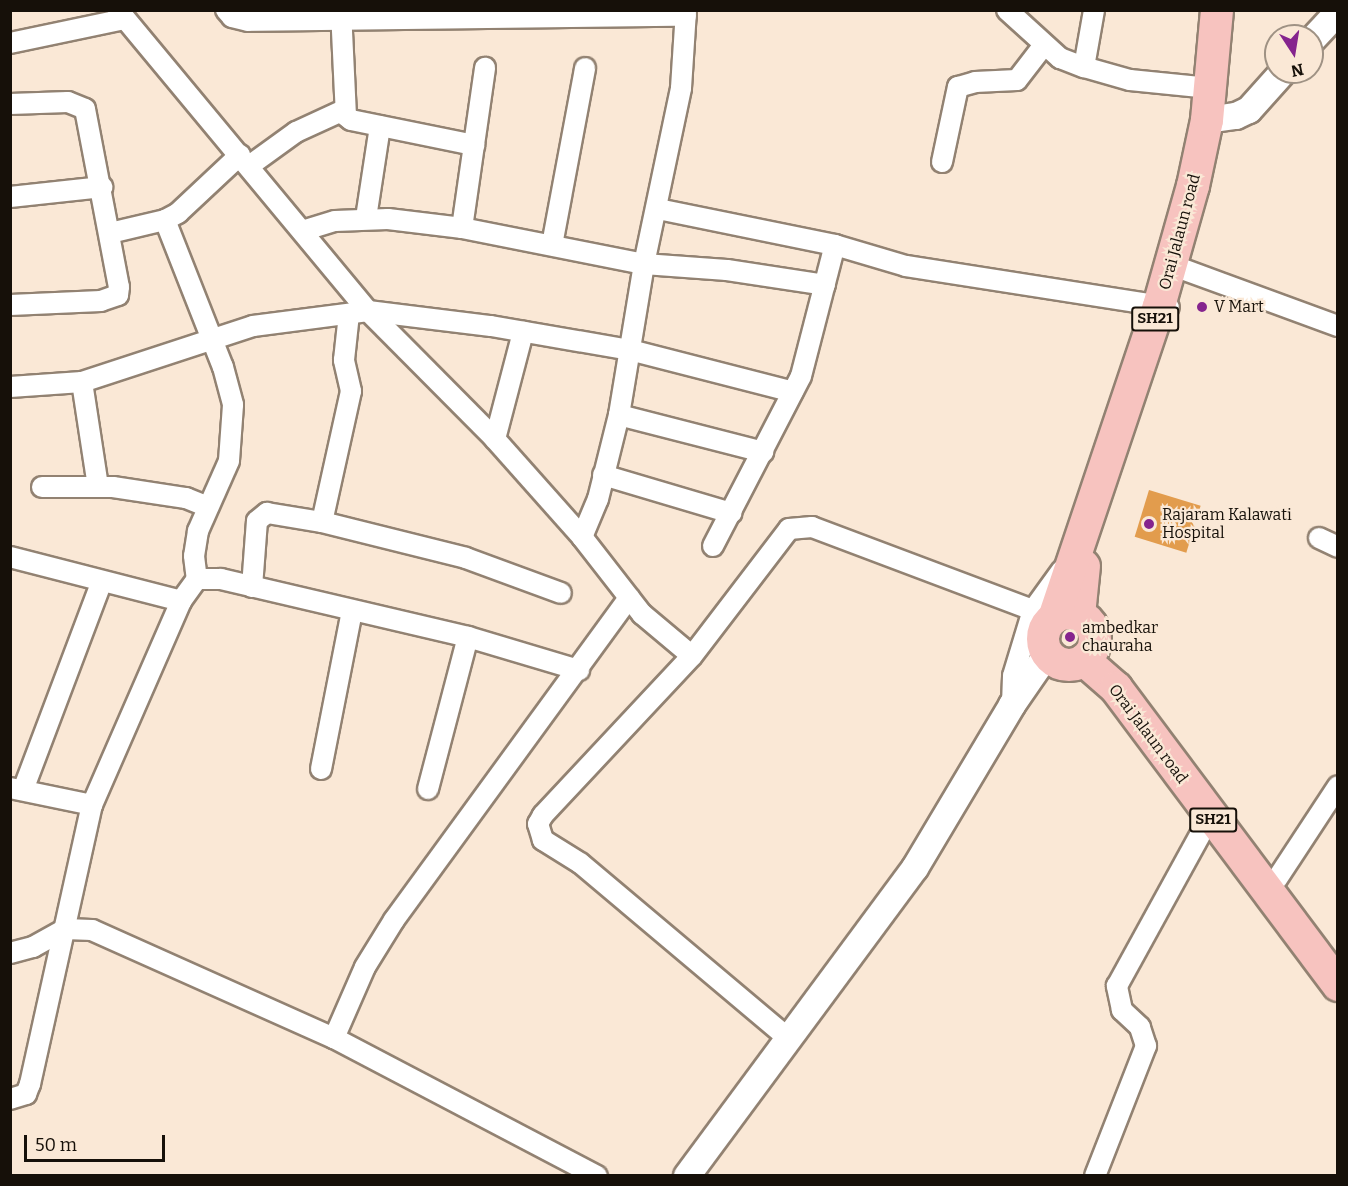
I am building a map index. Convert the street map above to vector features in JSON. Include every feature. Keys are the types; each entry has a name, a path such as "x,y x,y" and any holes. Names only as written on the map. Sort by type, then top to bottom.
{"main road":[{"name":"Orai Jalaun road","path":"1048,653 1045,630 1055,614 1070,561 1165,307 1212,120 1210,88 1217,10"},
{"path":"1055,614 1081,578 1165,307 1185,270 1230,10"},
{"name":"Orai Jalaun road","path":"1055,614 1092,626 1090,651 1210,817 1338,985"},
{"name":"Orai Jalaun road","path":"1090,651 1277,879 1338,964"},
{"path":"1048,653 1069,665 1090,651"}],"street":[{"path":"226,10 240,20 291,15 341,14 686,13 681,88 644,264 619,415 598,499 582,537"},
{"path":"1007,10 1060,58 1130,80 1210,88"},
{"path":"1084,67 1094,10"},
{"path":"1324,27 1338,12"},
{"path":"341,14 344,110 351,120 474,145"},
{"path":"10,43 122,15 302,231 358,312 495,439 582,537 628,598 692,656"},
{"path":"942,162 958,87 975,82 1017,80 1044,45"},
{"path":"462,228 485,68"},
{"path":"552,245 585,68"},
{"path":"1212,120 1249,110 1273,84"},
{"path":"10,104 68,102 85,109 102,187 118,295 101,301 10,305"},
{"path":"110,233 165,220 178,213 244,160 344,110"},
{"path":"366,218 380,126"},
{"path":"10,197 102,187"},
{"path":"657,209 835,244 918,268 1165,307"},
{"path":"302,231 366,218 462,228 644,264 727,270 825,285"},
{"path":"10,1099 26,1094 30,1084 92,805 181,601 197,579 194,556 198,531 229,461 234,428 233,405 212,337 194,301 165,220"},
{"path":"713,546 794,392 835,244"},
{"path":"1185,270 1338,326"},
{"path":"322,522 351,391 344,360 358,312"},
{"path":"10,387 82,382 212,337 252,326 358,312 523,332 630,350 794,392"},
{"path":"495,439 523,332"},
{"path":"82,382 98,486"},
{"path":"619,415 764,452"},
{"path":"603,475 731,513"},
{"path":"42,487 98,486 186,498 208,507"},
{"path":"252,587 257,520 262,515 322,522 466,558 561,593"},
{"path":"789,1039 580,863 543,840 538,832 543,815 692,656 781,537 801,526 860,543 1055,614 1013,676 1012,705"},
{"path":"1319,538 1338,547"},
{"path":"10,557 181,601"},
{"path":"197,579 252,587 468,637 579,670"},
{"path":"92,805 16,789 102,581"},
{"path":"334,1038 354,988 394,920 579,670 628,598"},
{"path":"321,769 351,611"},
{"path":"428,789 468,637"},
{"path":"687,1176 915,868 1012,705 1048,653"},
{"path":"1277,879 1338,786"},
{"path":"1095,1176 1146,1046 1140,1027 1122,1010 1117,986 1210,817"},
{"path":"10,953 33,947 64,929 92,930 134,946 334,1038 597,1176"}],"building":[{"path":"1149,490 1201,506 1186,553 1135,537"}],"place":[{"name":"V Mart","path":"1202,307"},
{"name":"Rajaram Kalawati Hospital","path":"1149,524"},
{"name":"ambedkar chauraha","path":"1070,637"}]}
